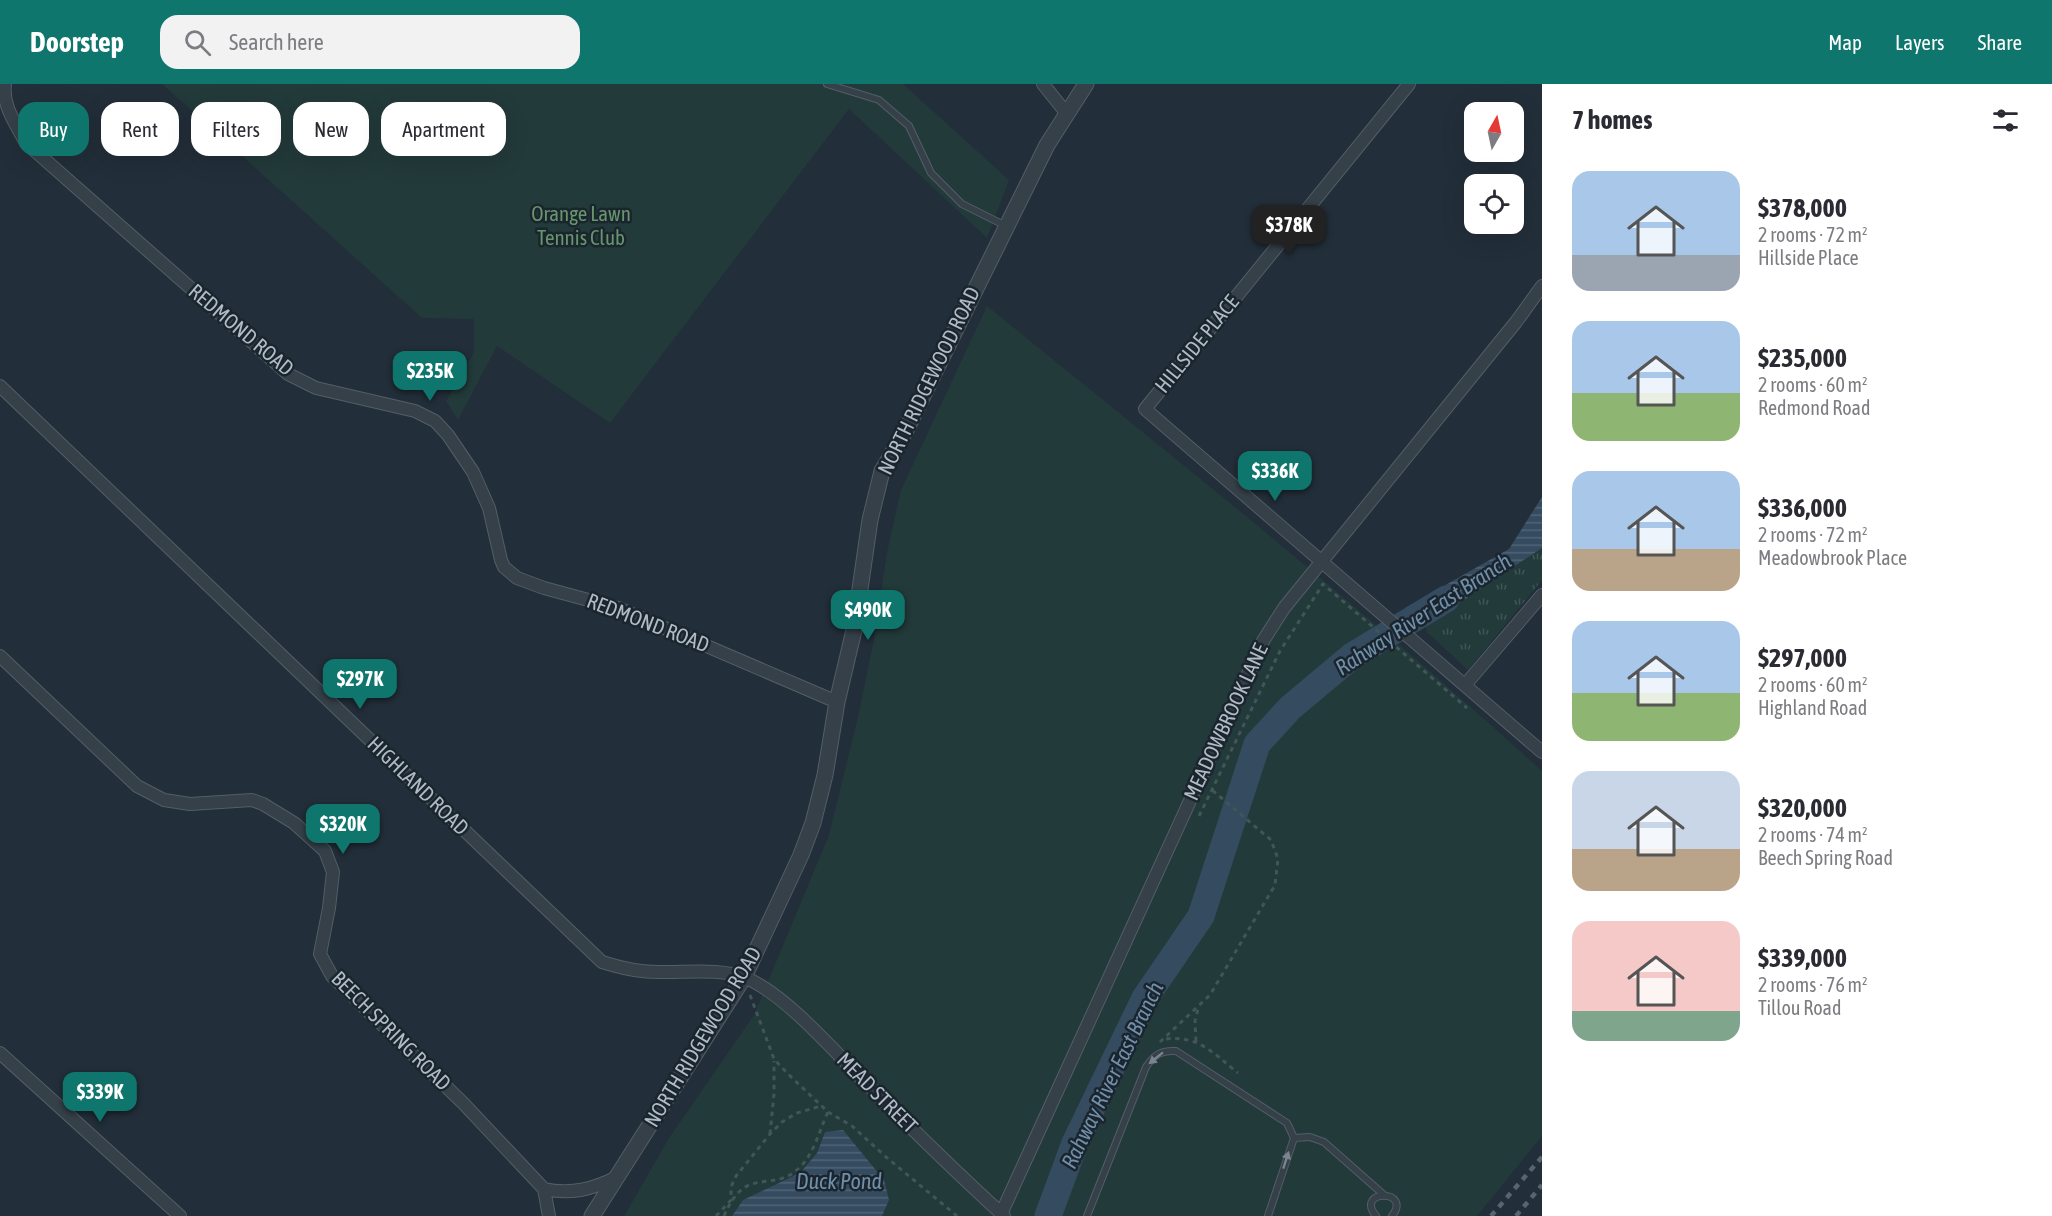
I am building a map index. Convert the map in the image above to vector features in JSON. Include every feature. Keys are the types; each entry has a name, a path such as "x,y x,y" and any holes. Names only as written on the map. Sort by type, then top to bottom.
{"street":[{"name":"REDMOND ROAD","path":"5,84 4,93 9,114 26,143 288,374 316,388 415,411 435,421 473,472 484,493 501,560 510,573 526,582 618,608 837,702"},
{"path":"1043,84 1067,114"},
{"name":"NORTH RIDGEWOOD ROAD","path":"592,1216 744,977 801,855 813,823 825,775 837,702 854,630 870,520 882,471 906,430 1047,145 1086,84"},
{"name":"HILLSIDE PLACE","path":"1322,563 1144,409 1409,84"},
{"name":"MEADOWBROOK LANE","path":"1003,1215 1263,641 1284,608 1516,322 1542,286"},
{"name":"HIGHLAND ROAD","path":"0,386 602,962 619,968 642,971 722,973 744,977"},
{"path":"1322,563 1406,632 1542,752"},
{"path":"1465,685 1542,595"},
{"name":"BEECH SPRING ROAD","path":"0,656 137,786 164,800 190,804 252,801 263,804 294,823 325,851 333,872 320,954 332,976 463,1103 544,1189"},
{"name":"MEAD STREET","path":"744,977 781,1001 1003,1215"},
{"path":"0,1053 180,1216"},
{"path":"549,1216 544,1189 580,1191 617,1177"}],"lane":[{"path":"827,84 879,100 909,126 931,173 962,204 1006,226"},
{"path":"1087,1216 1146,1067 1152,1058 1167,1050 1176,1051 1287,1124 1294,1138 1269,1216"},
{"path":"1294,1138 1310,1137 1324,1142 1384,1195 1391,1197 1396,1204 1392,1216"},
{"path":"1376,1216 1372,1212 1372,1204 1376,1197 1384,1195"}],"path":[{"path":"1156,1044 1210,995 1275,885 1278,859 1271,840 1213,791 1280,651 1323,584 1467,708"},
{"path":"744,977 774,1059 774,1095 770,1134"},
{"path":"1196,1041 1195,1021 1198,1007"},
{"path":"1164,1039 1178,1037 1196,1041 1238,1072"},
{"path":"774,1059 828,1112 852,1126 957,1216"},
{"path":"724,1216 731,1200 731,1187 736,1176 770,1134 782,1122 797,1113 822,1106"},
{"path":"716,1216 746,1186 759,1181 789,1176 798,1169 813,1149 828,1112"}],"green space":[{"name":"Orange Lawn Tennis Club","path":"162,84 903,84 1009,180 987,238 849,109 610,423 497,346 458,420 446,401 474,353 474,319 422,318 242,156 281,156 281,102 191,102 191,110"},
{"path":"987,306 1337,592 1542,771 1542,1136 1477,1216 882,1216 889,1200 825,1132 817,1153 800,1173 743,1200 732,1216 624,1216 669,1138 754,1015 829,835 858,717 874,639 887,552 901,490"},
{"path":"1542,548 1542,580 1468,670 1427,632 1426,625"}],"water":[{"path":"1542,497 1542,548 1426,625 1405,608 1509,549"},
{"name":"Duck Pond","path":"843,1130 884,1180 889,1200 882,1216 732,1216 743,1200 800,1173 817,1153 825,1132"}],"waterway":[{"name":"Rahway River East Branch","path":"1048,1216 1075,1143 1145,998 1201,916 1257,744 1290,708 1352,656 1446,599"}],"railway":[{"path":"1491,1216 1542,1157"},
{"path":"1516,1216 1542,1185"}]}
